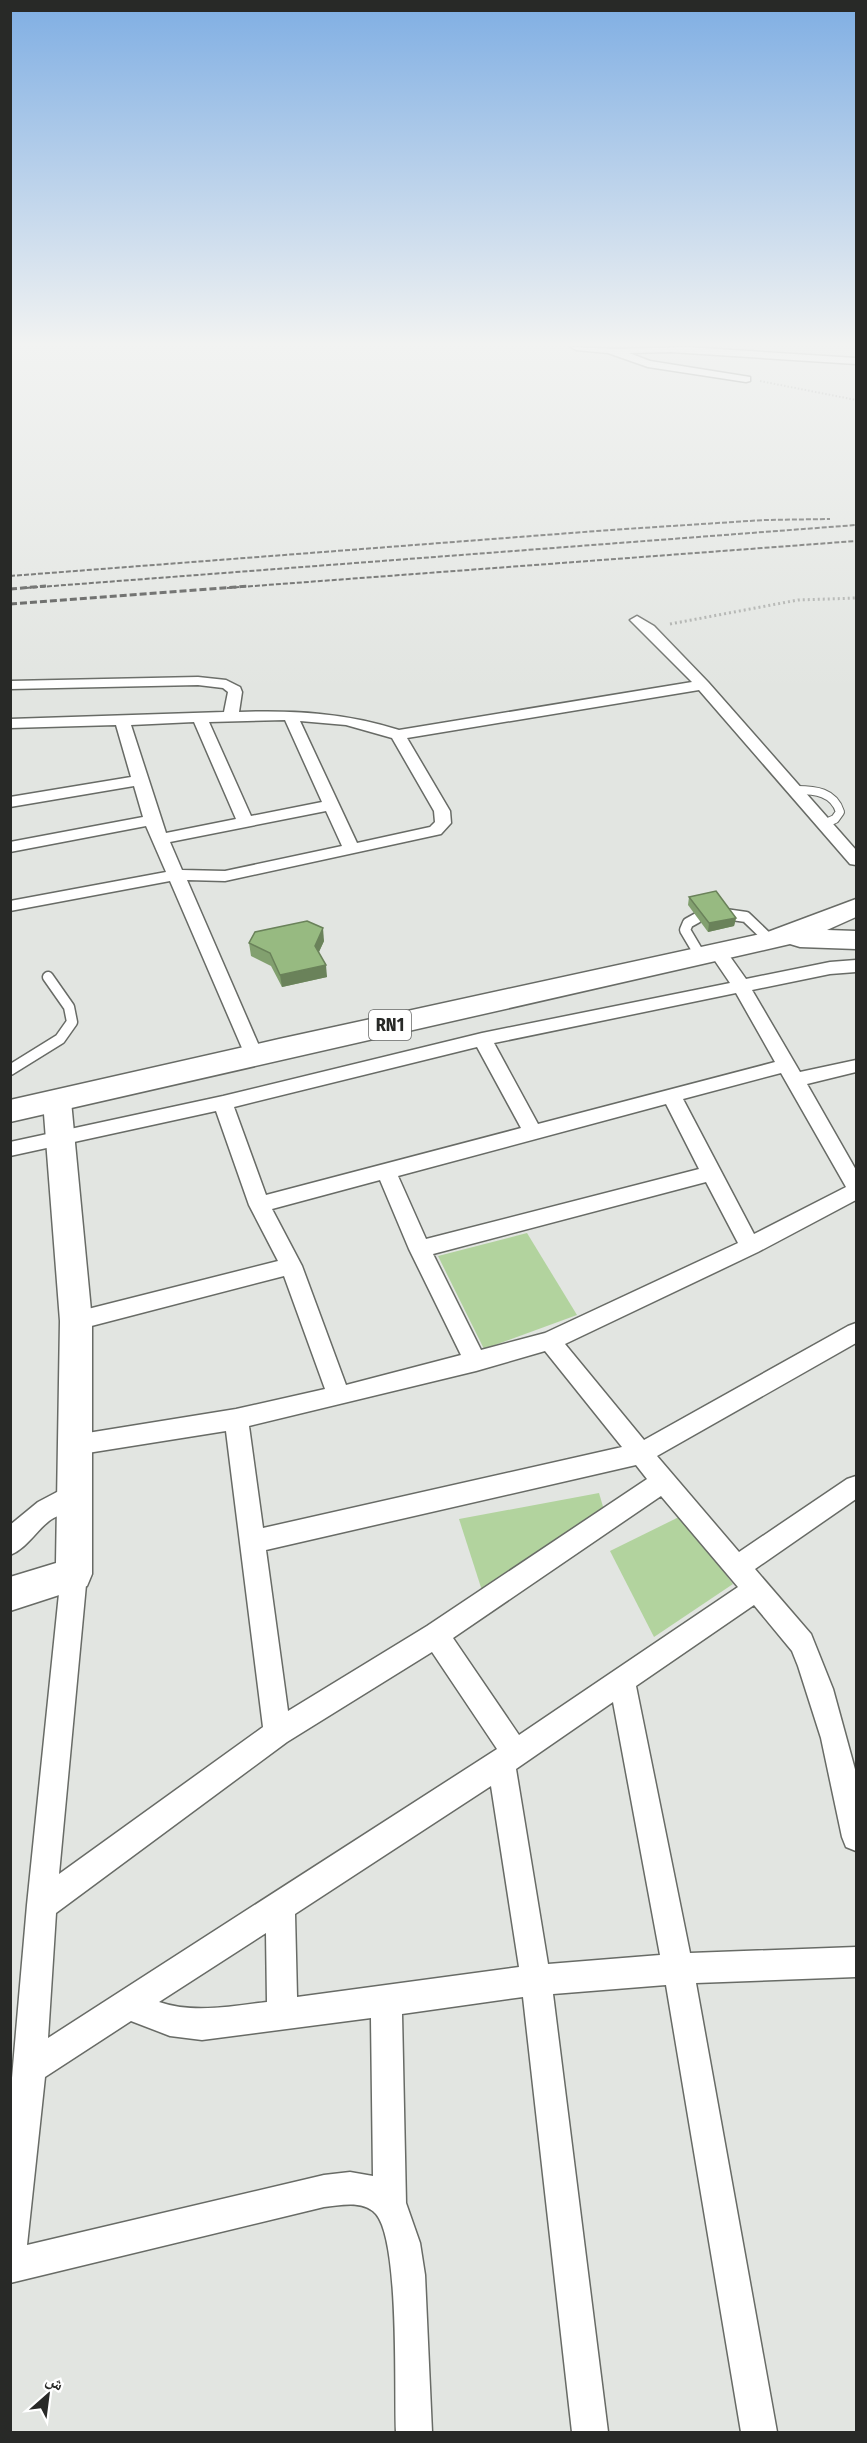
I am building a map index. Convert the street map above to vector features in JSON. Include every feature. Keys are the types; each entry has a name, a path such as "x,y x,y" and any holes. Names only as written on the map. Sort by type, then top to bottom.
{"main road":[{"name":"RN1","path":"10,1111 771,941 805,930 856,907"},
{"name":"RN1","path":"771,941 800,938 856,940"}],"street":[{"path":"643,624 703,685 856,860"},
{"path":"10,685 198,681 226,684 233,687 235,692 231,717"},
{"path":"10,724 231,717 291,718 352,720 378,726 398,735 703,685"},
{"path":"200,718 245,822"},
{"path":"291,718 352,849"},
{"path":"122,721 152,820 254,1055"},
{"path":"10,906 176,875 225,876 435,831 443,823 442,811 398,735"},
{"path":"10,802 140,780"},
{"path":"160,839 332,805"},
{"path":"10,847 152,820"},
{"path":"709,955 741,986 856,1187"},
{"path":"10,1149 223,1103 482,1039 830,968 856,966"},
{"path":"482,1039 533,1132"},
{"path":"259,1205 671,1095 792,1072 856,1066"},
{"path":"671,1095 750,1246"},
{"path":"10,2251 16,2141 30,2068 42,1905 74,1574 76,1321 57,1101"},
{"path":"223,1103 259,1205 291,1266 339,1396"},
{"path":"386,1171 420,1249 476,1362"},
{"path":"420,1249 711,1173"},
{"path":"75,1445 236,1419 476,1362 550,1341 750,1246 856,1191"},
{"path":"76,1321 291,1266"},
{"path":"252,1542 642,1453 856,1332"},
{"path":"550,1341 663,1481 755,1590 787,1622 802,1643 849,1770 856,1837"},
{"path":"236,1419 277,1733"},
{"path":"42,1905 277,1733 436,1635 663,1481"},
{"path":"736,1568 856,1486"},
{"path":"10,1544 43,1510 74,1494"},
{"path":"10,1594 74,1574"},
{"path":"30,2068 508,1758 755,1590"},
{"path":"436,1635 508,1758 590,2433"},
{"path":"622,1680 678,1969 759,2433"},
{"path":"280,1906 282,2015"},
{"path":"129,2003 157,2019 187,2025 215,2024 536,1980 678,1969 856,1962"},
{"path":"386,2001 390,2204 402,2228 407,2258 414,2433"},
{"path":"10,2266 348,2187 371,2190 390,2204"}],"lane":[{"path":"797,790 822,793 839,805 840,812 835,819 826,823"},
{"path":"725,914 738,913 750,918 771,941"},
{"path":"697,918 688,922 685,930 709,955"},
{"path":"10,1070 60,1041 70,1028 71,1012 48,977"}],"path":[{"path":"643,624 798,600 856,598"}],"green space":[{"path":"527,1233 577,1315 484,1349 438,1256"},
{"path":"599,1493 604,1510 486,1603 459,1519"},
{"path":"681,1516 733,1584 654,1637 610,1551"}],"building":[{"path":"716,891 736,918 709,923 689,897"},
{"path":"307,921 323,928 315,946 326,965 280,975 270,953 249,943 255,932"}],"railway":[{"path":"10,576 610,530 764,520 830,519"},
{"path":"26,588 856,525"},
{"path":"227,588 856,541"},
{"path":"10,589 46,586"},
{"path":"10,604 248,586"}]}
